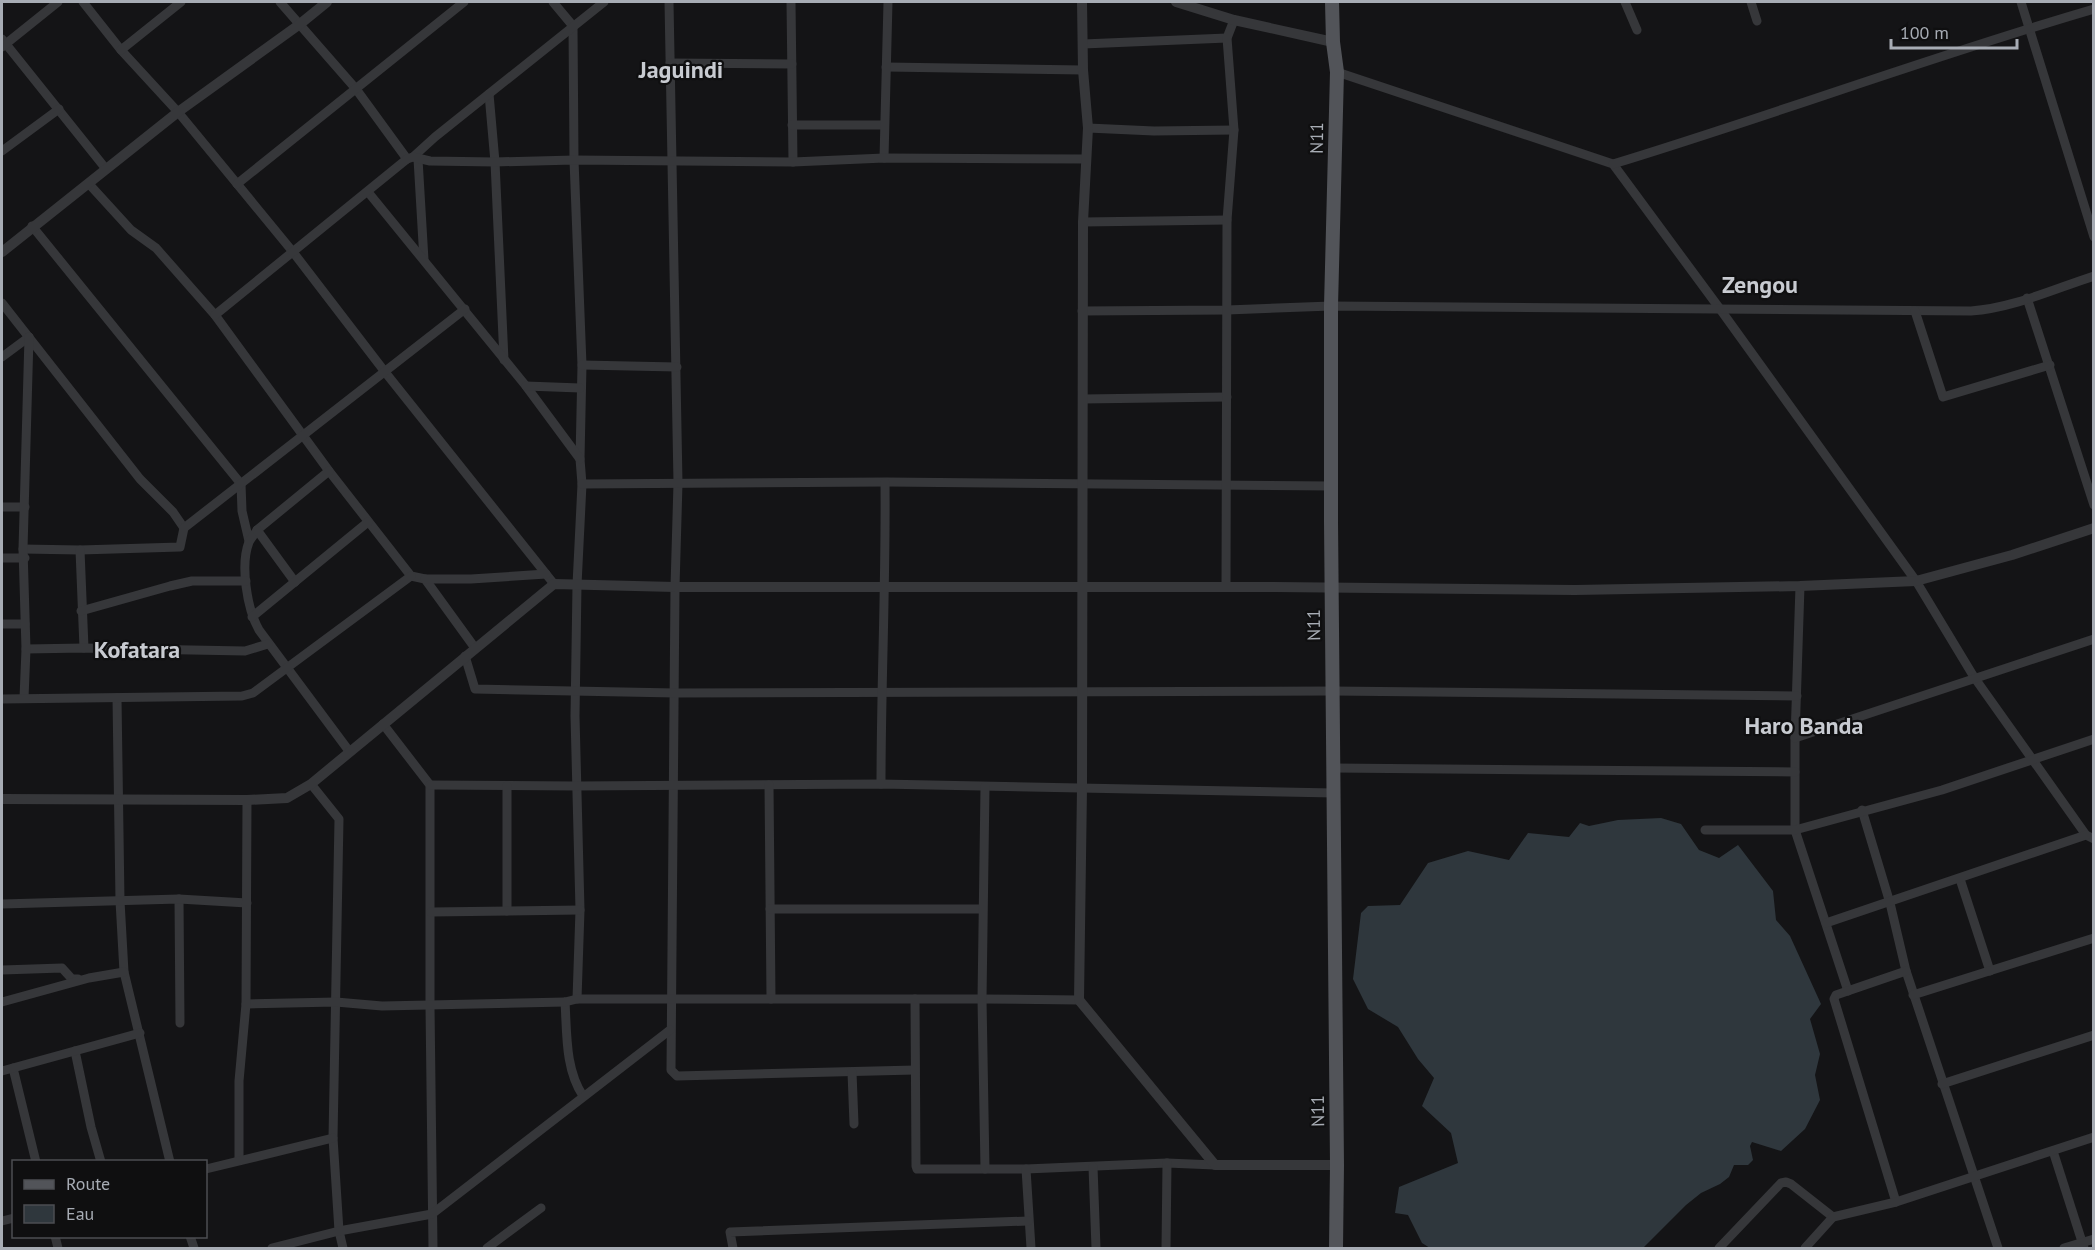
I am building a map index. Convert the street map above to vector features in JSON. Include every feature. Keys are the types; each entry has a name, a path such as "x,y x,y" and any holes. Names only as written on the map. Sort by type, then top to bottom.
{"main road":[{"name":"N11","path":"1332,2 1333,42 1337,72 1331,306 1336,1248"}],"street":[{"path":"58,2 3,44 59,109 106,169"},
{"path":"83,2 120,50 178,112 293,252 554,585"},
{"path":"120,50 181,2"},
{"path":"280,2 413,158 424,260"},
{"path":"2,252 178,112 327,2"},
{"path":"237,184 464,2"},
{"path":"553,2 573,26 574,160 582,365 580,388 582,484 577,585 575,716 580,910 578,999"},
{"path":"214,315 413,158 604,2"},
{"path":"669,2 678,483 670,998 671,1070 677,1076 915,1070"},
{"path":"791,2 793,162"},
{"path":"884,158 888,2"},
{"path":"1082,2 1083,70 1088,128 1083,222 1082,311 1082,788 1079,1000 1215,1165"},
{"path":"1176,2 1234,20 1333,42"},
{"path":"1625,2 1637,30"},
{"path":"1751,2 1757,21"},
{"path":"2021,2 2094,237"},
{"path":"1613,164 1716,133 2030,28 2094,9"},
{"path":"1226,587 1227,220 1234,130 1227,39 1234,20"},
{"path":"1083,44 1227,39"},
{"path":"670,63 792,64"},
{"path":"886,67 1083,70"},
{"path":"1337,72 1613,164 1916,581 1974,678 2090,837 1827,923"},
{"path":"489,94 495,162 504,360"},
{"path":"2,151 59,109"},
{"path":"792,125 884,125"},
{"path":"1088,128 1154,131 1234,130"},
{"path":"413,158 495,162 671,159 793,162 884,158 1086,159"},
{"path":"89,184 131,230 156,248 214,315 329,471 411,576 425,579 471,579 546,574"},
{"path":"368,192 465,309 580,459"},
{"path":"1083,222 1227,220"},
{"path":"32,226 242,484 242,511 249,541"},
{"path":"1082,311 1227,310 1331,306 1981,310 2094,276"},
{"path":"2027,298 2094,505"},
{"path":"2,303 140,479 174,512 184,528"},
{"path":"2,558 24,553 178,548 184,528 465,309"},
{"path":"1915,311 1943,397 2050,365"},
{"path":"2,357 29,337"},
{"path":"24,698 26,649 24,553 29,337"},
{"path":"582,365 677,367"},
{"path":"526,386 580,388"},
{"path":"1083,399 1227,397"},
{"path":"329,471 257,530 249,541 246,555 246,581 252,617 268,644 349,751"},
{"path":"582,484 885,483 1332,486"},
{"path":"881,784 885,483"},
{"path":"2,507 25,507"},
{"path":"252,617 368,522"},
{"path":"2,799 247,801 287,798 311,784 554,585 1575,590 1800,586 1916,581 2012,555 2094,528"},
{"path":"257,530 295,582"},
{"path":"80,550 84,648"},
{"path":"2,699 242,696 261,689 411,576"},
{"path":"425,579 475,648"},
{"path":"81,611 170,585 192,581 246,581"},
{"path":"1800,586 1795,738 1795,830 1848,991"},
{"path":"2,624 25,624"},
{"path":"1795,738 2094,639"},
{"path":"26,649 245,651 268,644"},
{"path":"465,656 475,688 675,693 1333,691 1797,696"},
{"path":"117,698 120,901 124,972 170,1160"},
{"path":"383,724 430,785 433,1248"},
{"path":"1706,830 1795,830 1942,790 2094,739"},
{"path":"1334,768 1795,772"},
{"path":"311,784 339,819 333,1138 339,1231 343,1248"},
{"path":"430,785 881,784 1334,793"},
{"path":"769,785 771,999"},
{"path":"507,786 507,911"},
{"path":"985,787 982,909 985,1169"},
{"path":"239,1160 239,1081 246,1004 247,801"},
{"path":"1862,810 1890,903 1913,994 1998,1248"},
{"path":"1960,879 1990,971"},
{"path":"2,904 179,899 247,903"},
{"path":"179,899 180,1023"},
{"path":"770,909 982,909"},
{"path":"431,912 580,910"},
{"path":"1913,994 2094,938"},
{"path":"2,970 62,968 72,979 89,978"},
{"path":"1896,1202 1835,1002 1836,995 1906,971"},
{"path":"2,1002 89,978 124,972"},
{"path":"246,1004 336,1002 382,1006 430,1006 565,1002 578,999 670,998 1079,1000"},
{"path":"915,999 917,1169 1026,1169 1167,1163 1337,1165"},
{"path":"565,1002 570,1060 577,1086 583,1096"},
{"path":"272,1248 339,1231 432,1214 670,1030"},
{"path":"2,1071 140,1033"},
{"path":"1942,1084 2094,1035"},
{"path":"75,1051 91,1127 101,1160"},
{"path":"13,1068 36,1160"},
{"path":"852,1072 854,1124"},
{"path":"1805,1248 1833,1217 1896,1202 2094,1137"},
{"path":"207,1168 333,1138"},
{"path":"2053,1151 2083,1245"},
{"path":"1166,1248 1167,1163"},
{"path":"1093,1167 1096,1248"},
{"path":"1026,1169 1031,1248"},
{"path":"1719,1248 1781,1183 1791,1184 1833,1217"},
{"path":"487,1248 541,1208"},
{"path":"733,1248 730,1232 1028,1221"},
{"path":"2064,1248 2083,1245 2094,1239"}],"water":[{"path":"1661,818 1681,824 1699,850 1719,858 1738,845 1773,891 1776,920 1790,936 1821,1004 1810,1019 1820,1054 1815,1075 1820,1100 1805,1129 1781,1151 1752,1142 1750,1146 1753,1160 1748,1165 1734,1165 1729,1177 1701,1193 1686,1205 1643,1248 1430,1248 1422,1243 1408,1215 1395,1213 1399,1187 1458,1163 1451,1133 1422,1106 1434,1078 1418,1059 1398,1027 1368,1009 1353,979 1361,913 1368,906 1400,905 1428,863 1468,851 1509,860 1528,833 1569,837 1580,823 1589,826 1618,820"}],"district":[{"name":"Jaguindi","path":"681,70"},
{"name":"Zengou","path":"1760,285"},
{"name":"Kofatara","path":"137,650"},
{"name":"Haro Banda","path":"1804,726"}]}
